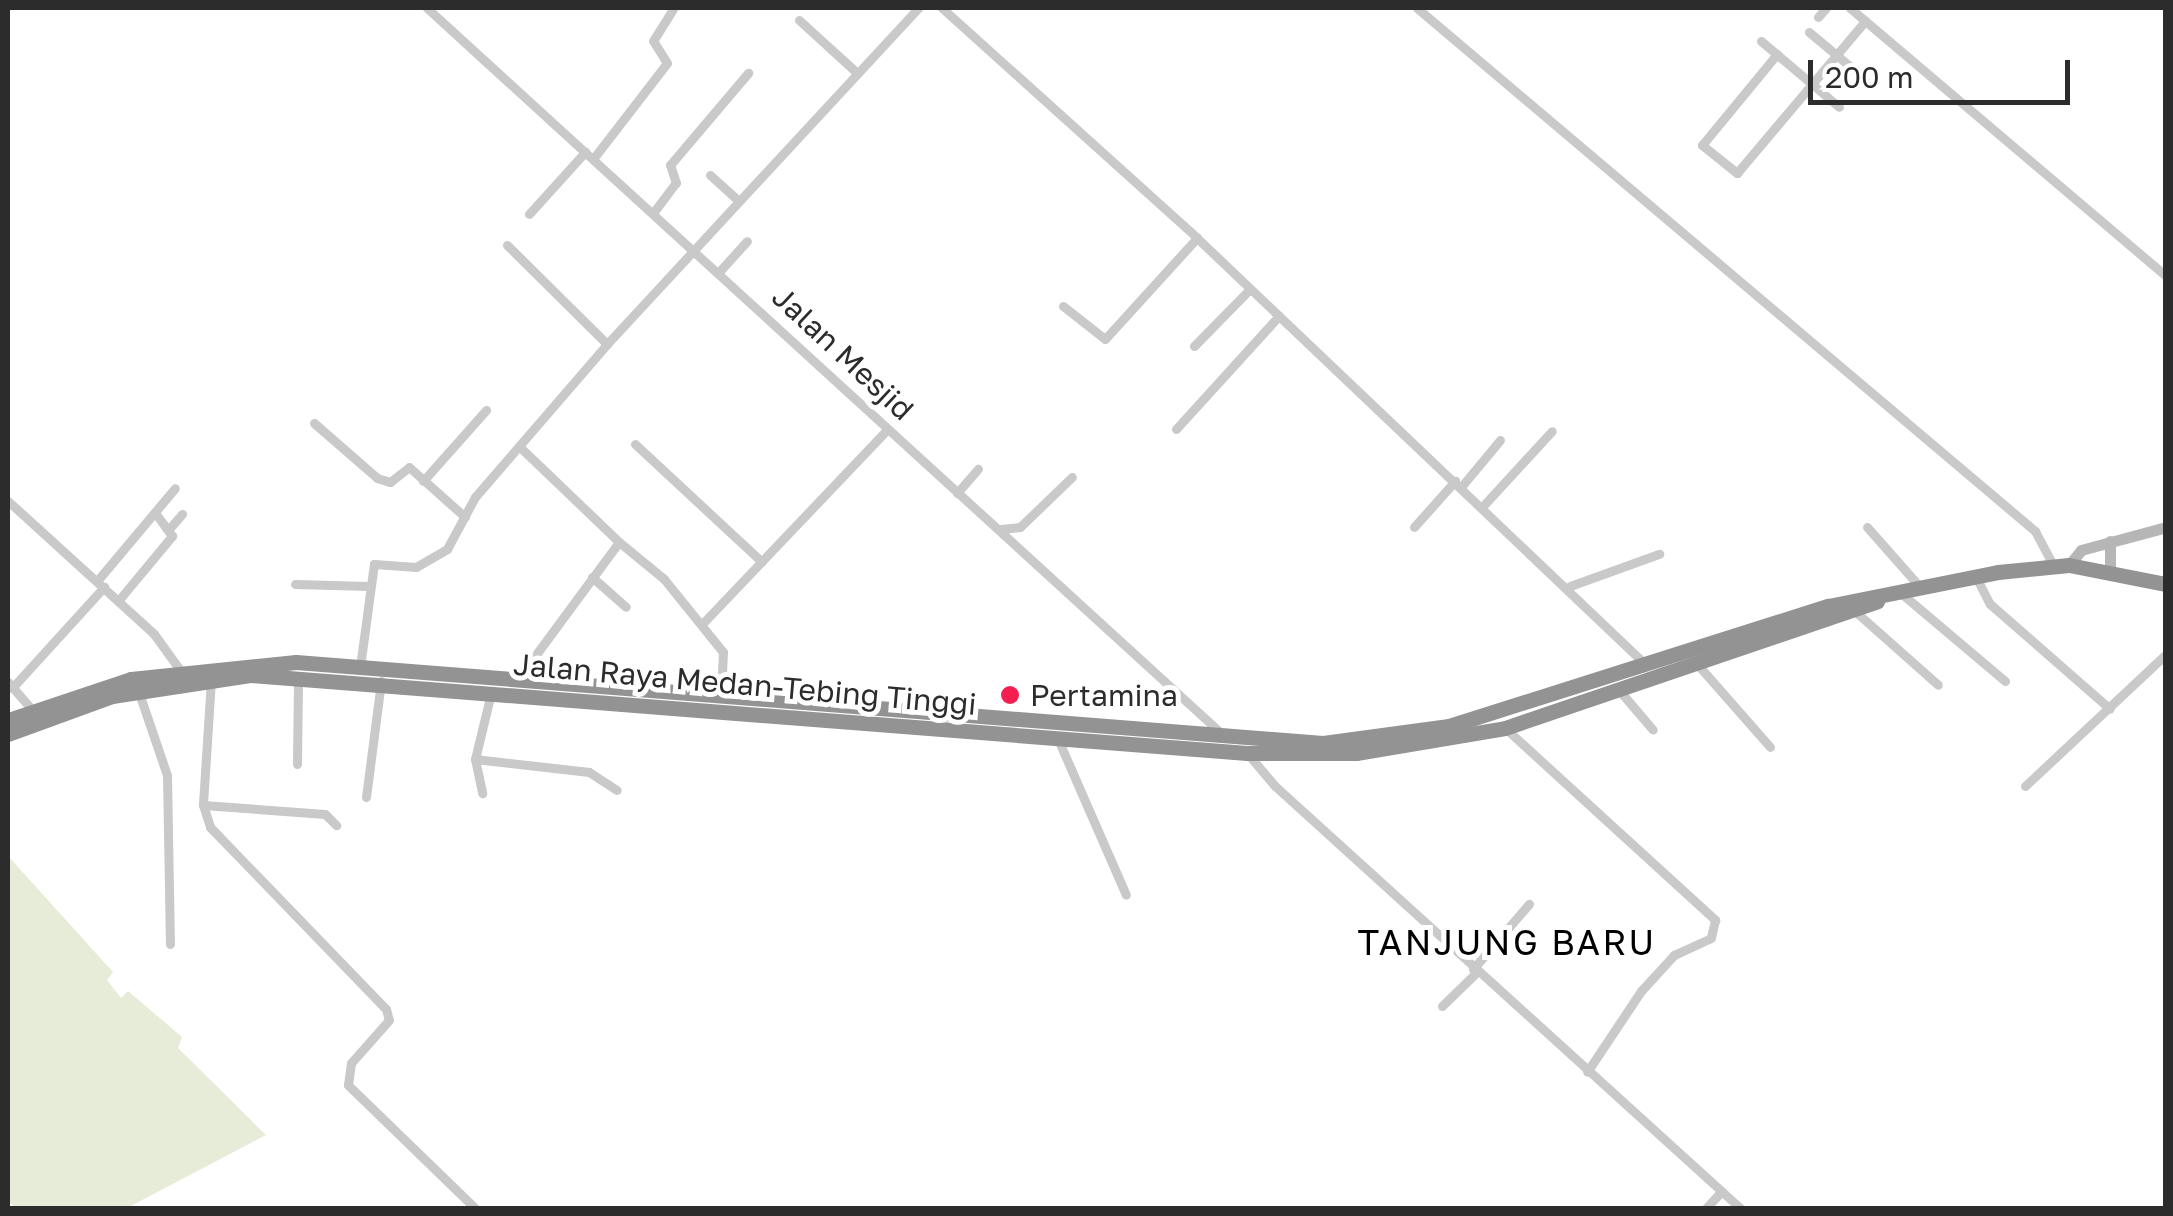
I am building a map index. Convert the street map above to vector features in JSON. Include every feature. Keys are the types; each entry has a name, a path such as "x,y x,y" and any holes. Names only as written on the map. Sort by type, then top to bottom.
{"highway":[{"name":"Jalan Raya Medan-Tebing Tinggi","path":"8,720 180,670 669,698 721,693 1323,743 1414,733 1646,665 1828,606 1976,577 2061,566 2110,569 2166,584"},
{"name":"Jalan Raya Medan-Tebing Tinggi","path":"8,734 138,690 211,672 360,668 518,680 1246,753 1371,752 1506,728 1858,612 1881,598"}],"street":[{"name":"Jalan Mesjid","path":"427,8 1224,736"},
{"path":"529,214 589,156 667,63 653,41 674,8"},
{"path":"360,668 374,564 416,567 445,552 465,518 607,344 854,70 918,8"},
{"path":"942,8 1198,238 1570,586 1646,665"},
{"path":"1418,8 2034,531 2061,566 2082,550 2166,526"},
{"path":"1818,17 1826,8"},
{"path":"1850,8 2166,276"},
{"path":"799,20 854,70"},
{"path":"1778,54 1702,145 1738,173 1865,20"},
{"path":"1809,32 1865,79"},
{"path":"1761,40 1839,108"},
{"path":"652,213 675,186 670,165 748,73"},
{"path":"710,175 737,199"},
{"path":"1063,306 1105,339 1198,238"},
{"path":"718,273 747,241"},
{"path":"508,245 607,344"},
{"path":"1194,346 1250,290"},
{"path":"1176,429 1279,316"},
{"path":"423,481 486,410"},
{"path":"314,423 384,482 406,467 465,518"},
{"path":"702,623 888,429"},
{"path":"1482,507 1552,431"},
{"path":"1414,527 1500,440"},
{"path":"635,444 762,562"},
{"path":"520,448 702,623 723,652 721,693"},
{"path":"957,493 978,469"},
{"path":"1001,529 1026,522 1072,477"},
{"path":"32,710 10,685 101,584 175,488"},
{"path":"8,500 101,584 180,670"},
{"path":"118,601 172,536 156,514"},
{"path":"169,529 182,514"},
{"path":"1867,527 1922,590"},
{"path":"2110,540 2110,569"},
{"path":"518,680 619,542"},
{"path":"1570,586 1660,554"},
{"path":"592,577 626,606"},
{"path":"1976,577 1990,604 2110,709"},
{"path":"294,584 369,586"},
{"path":"1902,594 2005,681"},
{"path":"1858,612 1938,684"},
{"path":"2026,786 2166,654"},
{"path":"1698,665 1770,747"},
{"path":"211,672 202,804 216,835 386,1009 389,1020 351,1064 348,1085 475,1208"},
{"path":"297,764 298,676"},
{"path":"366,798 381,681"},
{"path":"138,690 167,775 170,944"},
{"path":"482,793 475,758 491,690"},
{"path":"1619,690 1653,730"},
{"path":"1506,728 1715,920 1711,938 1674,954 1641,991 1587,1072"},
{"path":"1056,736 1126,895"},
{"path":"1246,753 1475,970 1740,1208"},
{"path":"475,758 589,772 617,790"},
{"path":"202,804 325,814 336,826"},
{"path":"1442,1006 1529,904"},
{"path":"1706,1208 1720,1192"}],"green space":[{"path":"8,856 113,972 107,980 121,998 128,991 182,1037 178,1048 266,1135 127,1208 16,1208 8,1202"}],"place":[{"name":"Pertamina","path":"1010,695"}],"district":[{"name":"TANJUNG BARU","path":"1507,942"}]}
